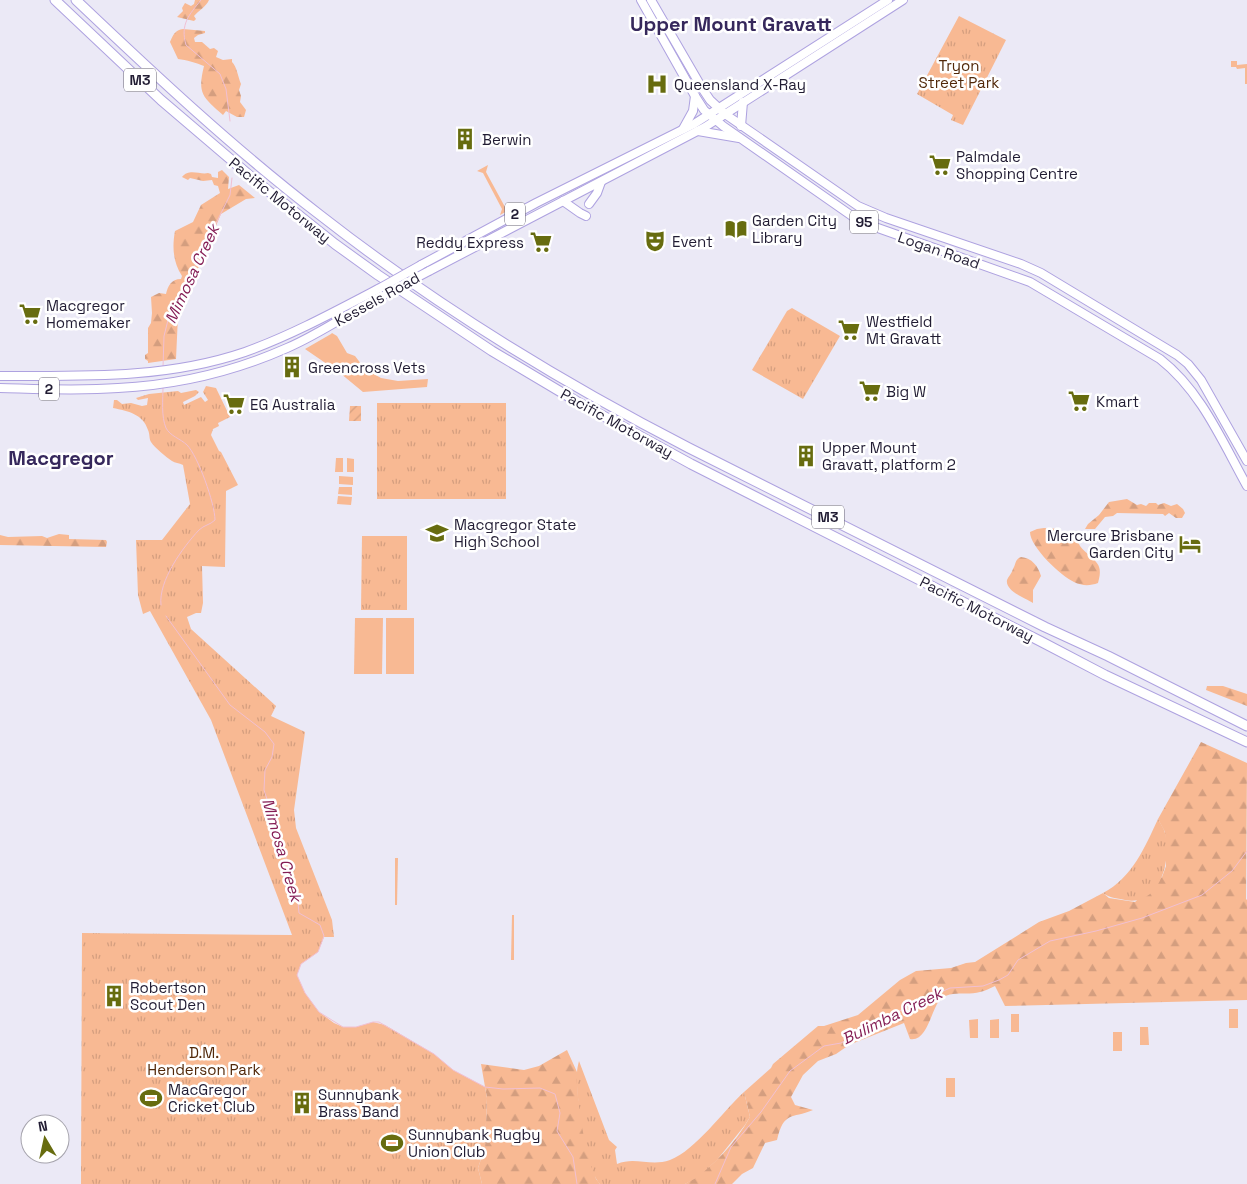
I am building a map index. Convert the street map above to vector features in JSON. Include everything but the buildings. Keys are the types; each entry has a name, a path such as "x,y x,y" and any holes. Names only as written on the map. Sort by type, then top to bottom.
{"highway":[{"name":"Pacific Motorway","path":"55,0 161,100 256,182 356,259 492,351 576,401 684,460 1105,675 1246,742"},
{"name":"Pacific Motorway","path":"76,0 208,123 286,188 419,288 527,358 617,410 689,448 1247,726"}],"main road":[{"name":"Logan Road","path":"642,0 695,96 716,120 838,208 862,222 1035,285 1160,359 1177,373 1198,399 1247,486"},
{"name":"Logan Road","path":"651,0 710,100 725,114 844,198 867,210 1021,264 1040,273 1177,355 1192,368 1204,385 1247,461"},
{"name":"2","path":"709,114 888,0"},
{"name":"2","path":"725,114 903,0"},
{"path":"683,129 692,113 695,96"},
{"path":"741,126 744,102"},
{"name":"Kessels Road","path":"0,376 109,376 158,372 221,359 269,343 303,328 380,288 536,203 709,114"},
{"name":"Kessels Road","path":"0,388 113,388 156,385 221,372 285,349 317,334 387,293 698,131 725,114"},
{"path":"698,131 739,138"},
{"path":"589,204 597,194 601,182"},
{"path":"563,201 586,216"},
{"path":"269,343 271,347 285,349"},
{"path":"1192,391 1204,385"},
{"path":"1198,399 1208,393"}],"green space":[{"path":"195,0 209,0 194,16 196,19 194,21 177,17 183,11 182,8 185,3 191,6"},
{"name":"Tryon Street Park","path":"959,16 1006,40 963,125 951,120 953,115 917,94"},
{"path":"183,29 205,31 205,33 194,38 195,42 202,42 210,49 214,48 218,51 216,57 223,60 232,59 241,84 239,90 240,102 246,110 244,117 237,117 226,111 223,115 203,94 201,83 204,66 178,59 170,42 176,32"},
{"path":"1231,61 1237,61 1237,65 1247,64 1247,84 1245,84 1245,68 1237,69 1236,67 1231,67"},
{"path":"488,165 486,172 505,207 511,209 500,215 502,209 483,173 477,171"},
{"path":"222,170 229,177 228,189 239,185 255,198 246,199 221,214 178,316 176,359 148,363 145,355 148,353 148,328 151,323 152,313 151,297 159,293 166,294 170,284 175,280 181,279 182,276 174,254 175,231 193,222 201,205 220,193 218,186 214,185 212,180 203,181 190,178 188,180 182,177 185,174 195,172 208,173 212,177 218,178 218,172"},
{"path":"792,308 840,336 803,399 752,370 787,311"},
{"path":"332,333 337,336 347,353 355,356 365,369 381,378 398,381 428,379 427,387 363,392 340,373 305,349"},
{"name":"D.M. Henderson Park","path":"206,386 216,388 230,417 218,423 219,426 213,429 211,435 238,485 226,491 225,567 202,566 203,603 201,613 187,617 191,629 276,706 271,716 305,732 294,810 296,828 332,920 334,937 324,937 318,952 301,964 297,975 305,993 319,1012 334,1023 343,1027 356,1027 373,1022 385,1025 434,1054 453,1070 485,1087 487,1098 485,1147 478,1168 482,1184 81,1184 82,933 292,935 211,720 150,611 143,614 138,595 136,540 162,540 190,504 183,465 172,461 155,447 150,441 149,432 143,420 129,412 113,408 114,400 122,404 131,403 142,406 147,405 148,398 138,400 136,398 149,394 178,391 181,393 196,390 199,392 183,402 184,405 201,397 205,402 208,400 203,392"},
{"path":"377,403 506,403 506,499 377,499"},
{"path":"350,406 361,406 361,421 349,421"},
{"path":"336,458 343,458 343,472 335,472"},
{"path":"347,458 354,459 354,472 347,472"},
{"path":"339,476 353,477 353,485 339,484"},
{"path":"339,487 352,487 352,495 338,494"},
{"path":"338,496 352,497 351,505 337,504"},
{"path":"1127,499 1137,505 1146,506 1149,503 1156,503 1158,505 1164,503 1171,506 1177,504 1185,513 1182,518 1176,518 1169,513 1165,516 1163,514 1117,513 1113,516 1105,517 1095,529 1085,529 1109,502"},
{"path":"1044,528 1061,529 1061,533 1075,534 1080,546 1099,566 1100,576 1098,583 1086,585 1068,579 1040,553 1031,538 1030,532"},
{"path":"59,534 69,535 69,539 106,540 106,547 0,545 0,535 8,537 42,536 47,538"},
{"path":"362,536 407,536 407,610 361,610"},
{"path":"1021,557 1034,563 1041,576 1033,590 1033,603 1012,591 1007,584 1007,580 1017,560"},
{"path":"355,618 383,618 382,674 354,674"},
{"path":"386,618 414,618 414,674 386,674"},
{"path":"1207,686 1223,686 1247,694 1247,706 1206,690"},
{"path":"1201,742 1247,763 1247,1000 1005,1006 995,986 975,993 948,995 939,1001 925,1031 916,1039 910,1039 904,1023 849,1045 836,1054 818,1061 803,1075 791,1097 795,1105 813,1110 786,1120 782,1124 777,1140 765,1143 753,1168 742,1174 732,1184 685,1184 722,1155 744,1127 750,1117 744,1092 773,1064 818,1026 824,1026 858,1015 900,980 916,971 951,968 975,962 1039,922 1069,911 1103,893 1109,898 1135,902 1162,877 1166,866 1165,832 1158,819"},
{"path":"1158,819 1165,833 1167,856 1161,879 1155,889 1147,896 1137,900 1125,900 1103,893 1113,887 1130,870 1143,851"},
{"path":"395,858 398,858 397,905 395,905"},
{"path":"512,915 514,915 514,960 511,960"},
{"path":"1229,1009 1238,1009 1238,1028 1229,1028"},
{"path":"1011,1014 1019,1014 1019,1032 1011,1032"},
{"path":"978,1019 978,1038 970,1038 969,1020"},
{"path":"999,1019 999,1038 990,1038 990,1020"},
{"path":"1140,1027 1148,1027 1149,1045 1140,1045"},
{"path":"1113,1032 1122,1032 1122,1051 1113,1051"},
{"path":"567,1050 577,1072 578,1097 596,1179 600,1184 482,1184 478,1168 485,1147 487,1098 481,1064 524,1070 539,1066"},
{"path":"579,1061 609,1140 617,1147 615,1150 617,1164 630,1161 663,1162 680,1155 690,1148 744,1092 750,1117 717,1160 698,1177 685,1184 600,1184 591,1164 583,1131 577,1083"},
{"path":"946,1078 955,1078 955,1097 946,1097"}],"waterway":[{"name":"Mimosa Creek","path":"201,0 189,15 185,25 184,38 186,45 220,74 226,89 230,121"},
{"name":"Mimosa Creek","path":"163,367 164,336 168,320 230,195 232,178"},
{"name":"Mimosa Creek","path":"161,605 163,586 179,555 199,530 215,520 209,492 196,459 187,445 170,433 164,423 163,386"},
{"name":"Mimosa Creek","path":"166,616 230,705 265,732 274,744 272,757 265,770 264,790 297,892 299,913 320,925 324,936 318,952 301,964 297,975 305,993 319,1012 343,1027 356,1027 379,1022 434,1054 453,1070 485,1087 503,1089 540,1088 555,1094 560,1113 557,1131 573,1157 577,1184"},
{"name":"Bulimba Creek","path":"715,1184 731,1147 761,1112 790,1071 824,1046 841,1043 880,1020 950,988 983,986 999,980 1008,975 1018,960 1050,941 1142,918 1202,895 1232,871 1247,851"}],"place":[{"name":"Queensland X-Ray","path":"657,84"},
{"name":"Berwin","path":"465,139"},
{"name":"Palmdale Shopping Centre","path":"940,165"},
{"name":"Garden City Library","path":"736,229"},
{"name":"Event","path":"655,241"},
{"name":"Reddy Express","path":"541,242"},
{"name":"Macgregor Homemaker","path":"30,314"},
{"name":"Westfield Mt Gravatt","path":"849,330"},
{"name":"Greencross Vets","path":"292,367"},
{"name":"Big W","path":"870,391"},
{"name":"Kmart","path":"1079,401"},
{"name":"EG Australia","path":"234,404"},
{"name":"Upper Mount Gravatt, platform 2","path":"806,456"},
{"name":"Macgregor State High School","path":"437,533"},
{"name":"Mercure Brisbane Garden City","path":"1190,544"},
{"name":"Robertson Scout Den","path":"114,996"},
{"name":"MacGregor Cricket Club","path":"151,1098"},
{"name":"Sunnybank Brass Band","path":"302,1103"},
{"name":"Sunnybank Rugby Union Club","path":"392,1143"}],"district":[{"name":"Upper Mount Gravatt","path":"731,24"},
{"name":"Macgregor","path":"61,458"}]}
